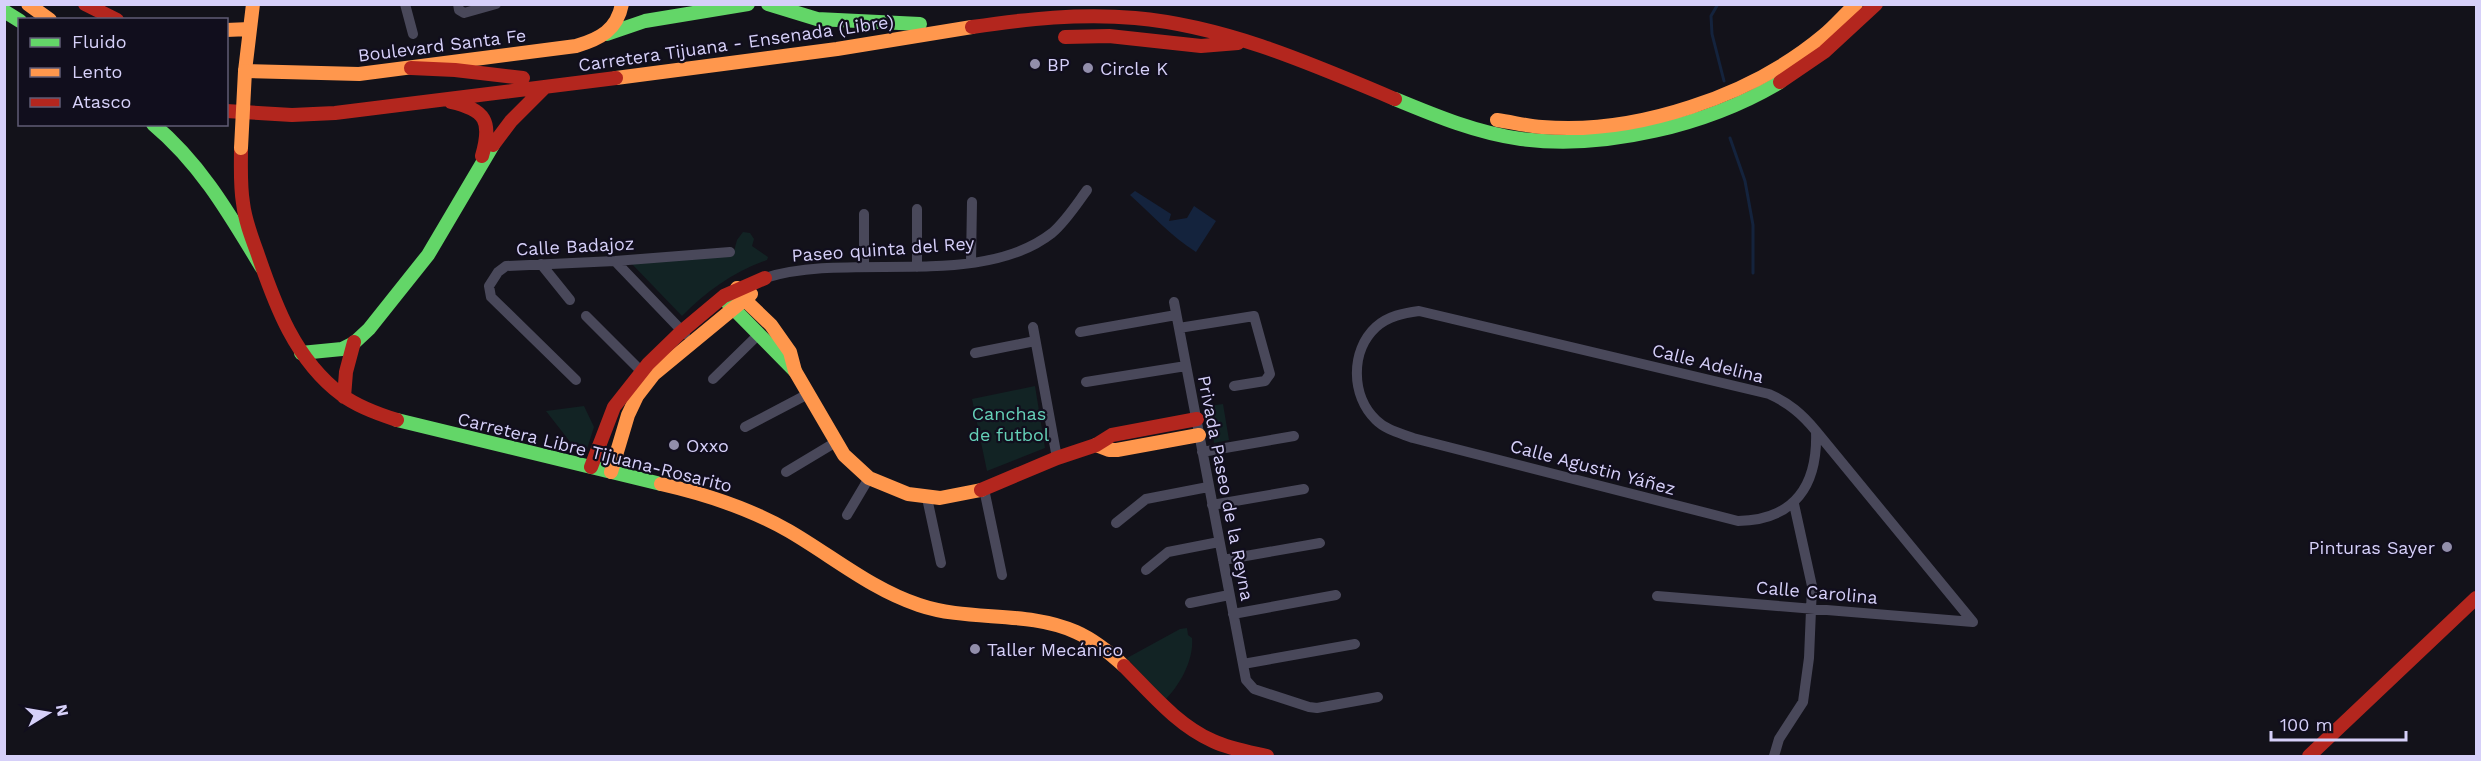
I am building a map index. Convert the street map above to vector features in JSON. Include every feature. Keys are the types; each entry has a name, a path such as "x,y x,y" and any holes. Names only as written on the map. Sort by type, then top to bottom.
{"main road":[{"path":"28,4 47,18"},
{"path":"86,4 113,18"},
{"name":"Carretera Libre Tijuana-Rosarito","path":"253,4 245,70 241,148 242,197 262,268 286,330 301,353 331,387 344,397 385,416 415,426 664,484 747,509 779,525 879,587 920,606 978,617 1039,622 1073,631 1109,651 1195,732 1235,749 1267,756"},
{"path":"607,34 617,22 622,4"},
{"name":"Boulevard Santa Fe","path":"245,70 359,74 411,68 576,46 596,41 607,34 645,21 748,4"},
{"path":"768,4 817,20 921,24"},
{"name":"Carretera Tijuana - Ensenada (Libre)","path":"228,98 292,104 322,102 523,78 1065,6 1108,5 1165,10 1238,27 1459,111 1506,123 1568,128 1614,124 1647,118 1706,102 1737,90 1778,69 1802,52 1830,31 1856,4"},
{"name":"Carretera Tijuana - Ensenada (Libre)","path":"228,111 292,115 335,112 836,49 988,26 1068,17 1136,18 1169,22 1246,42 1468,127 1532,140 1582,141 1676,127 1704,119 1751,99 1811,64 1842,39 1876,4"},
{"path":"4,11 18,20"},
{"path":"228,30 250,29"},
{"path":"1065,37 1109,36 1212,46 1246,42"},
{"path":"411,68 455,70 523,78"},
{"path":"301,353 327,352 354,342 383,311 429,255 476,172 508,125 545,87"},
{"path":"439,100 470,106 483,115 489,130 488,139 476,172"},
{"path":"156,126 197,166 262,268"},
{"path":"591,467 615,405 654,374 723,297 737,288 765,278"},
{"path":"611,471 628,415 631,393 642,372 687,336 746,301 765,278"},
{"path":"737,288 746,301 771,325 790,352 795,371 808,394 836,442 856,468 869,478 893,489 927,498 958,495 984,489 1058,458 1096,446 1112,435 1197,419"},
{"path":"723,297 732,309 795,371"},
{"path":"344,397 346,372 354,342"},
{"path":"1096,446 1117,450 1199,435"},
{"path":"2309,756 2476,598"}],"street":[{"path":"405,4 413,34"},
{"path":"459,8 496,4"},
{"name":"Paseo quinta del Rey","path":"765,278 788,271 917,267 972,262 1000,256 1039,241 1064,221 1087,190"},
{"path":"972,202 972,262"},
{"path":"917,209 917,267"},
{"path":"864,214 864,267"},
{"name":"Calle Badajoz","path":"576,380 495,303 489,291 491,280 498,272 506,267 730,252"},
{"path":"615,261 687,336"},
{"path":"541,264 570,300"},
{"name":"Privada Paseo de la Reyna","path":"1174,302 1246,680 1254,689 1309,707 1317,708 1378,697"},
{"name":"Calle Adelina","path":"1359,357 1366,338 1388,319 1404,313 1432,312 1769,394 1798,411 1816,430 1973,622"},
{"path":"1080,332 1176,315"},
{"path":"586,316 642,372"},
{"path":"1179,328 1254,316 1270,374 1264,381 1234,386"},
{"path":"1033,327 1058,458"},
{"path":"713,379 759,334"},
{"path":"975,353 1035,341"},
{"name":"Calle Agustin Yáñez","path":"1359,357 1356,378 1360,395 1368,411 1377,422 1413,438 1738,521 1765,518 1780,513 1794,504"},
{"path":"1086,382 1186,366"},
{"path":"745,428 808,394"},
{"path":"1774,756 1779,739 1803,702 1812,586 1794,504 1804,489 1813,464 1816,430"},
{"path":"1202,452 1294,436"},
{"path":"786,472 836,442"},
{"path":"847,515 869,478"},
{"path":"1116,523 1146,499 1208,487"},
{"path":"984,489 1002,575"},
{"path":"1212,505 1304,489"},
{"path":"927,498 941,563"},
{"path":"1146,570 1168,552 1219,542"},
{"path":"1223,560 1320,543"},
{"path":"1190,603 1229,595"},
{"path":"1233,614 1336,595"},
{"name":"Calle Carolina","path":"1657,596 1973,622"},
{"path":"1243,664 1355,644"}],"green space":[{"path":"743,232 750,233 754,239 752,246 768,257 767,260 721,283 682,316 630,262 734,251 737,240"},
{"name":"Canchas de futbol","path":"1035,386 1045,448 987,471 972,399"},
{"path":"1223,404 1229,440 1214,443 1209,406"},
{"path":"584,406 594,427 587,449 578,452 546,411"},
{"path":"1187,628 1188,635 1192,638 1191,655 1181,680 1165,700 1127,658 1180,629"}],"water":[{"path":"1135,191 1171,214 1169,221 1187,218 1194,206 1216,221 1196,252 1170,232 1130,195"}],"waterway":[{"path":"1718,4 1711,16 1712,34 1724,81"},
{"path":"1730,138 1745,181 1753,225 1753,273"}],"traffic: fast":[{"path":"607,34 645,21 748,4"},
{"path":"768,4 817,19 920,24"},
{"path":"4,11 18,20"},
{"path":"1395,99 1489,133 1521,139 1587,141 1655,131 1689,122 1721,111 1780,82"},
{"path":"155,126 186,156 214,191 262,268"},
{"path":"301,353 342,349 354,343 369,329 428,255 493,145"},
{"path":"727,302 795,371"},
{"path":"397,420 661,484"}],"traffic: slow":[{"path":"28,4 47,18"},
{"path":"253,4 245,71 359,74 576,46 593,40 612,27 622,4"},
{"path":"1497,120 1536,126 1578,128 1615,125 1653,118 1691,107 1762,77 1823,36 1856,4"},
{"path":"616,78 837,49 972,27"},
{"path":"228,30 250,29"},
{"path":"241,148 245,71"},
{"path":"737,288 746,301 771,325 790,352 795,371 844,455 869,478 908,494 940,498 981,490"},
{"path":"611,472 628,415 637,396 654,374 751,294"},
{"path":"1096,445 1109,450 1117,450 1199,435"},
{"path":"661,484 710,497 758,515 789,531 868,581 901,598 938,610 1018,618 1057,625 1089,639 1124,666"}],"traffic: jam":[{"path":"85,4 113,18"},
{"path":"1780,82 1824,52 1876,4"},
{"path":"972,27 1033,19 1074,17 1135,18 1169,22 1268,48 1395,99"},
{"path":"1065,37 1109,36 1201,46 1238,43"},
{"path":"411,68 455,70 523,78"},
{"path":"228,111 292,115 335,113 616,78"},
{"path":"493,145 511,121 545,87"},
{"path":"451,102 472,109 483,119 486,134 482,156"},
{"path":"241,148 241,189 247,222 271,292 299,348 311,365 342,395 361,407 397,420"},
{"path":"591,467 614,407 648,364 681,332 724,296 765,278"},
{"path":"344,397 346,372 354,342"},
{"path":"981,490 1057,458 1096,445 1112,435 1197,419"},
{"path":"2309,756 2476,598"},
{"path":"1124,666 1165,708 1200,734 1226,746 1267,756"}],"place":[{"name":"BP","path":"1035,64"},
{"name":"Circle K","path":"1088,68"},
{"name":"Oxxo","path":"674,445"},
{"name":"Pinturas Sayer","path":"2447,547"},
{"name":"Taller Mecánico","path":"975,649"}]}
